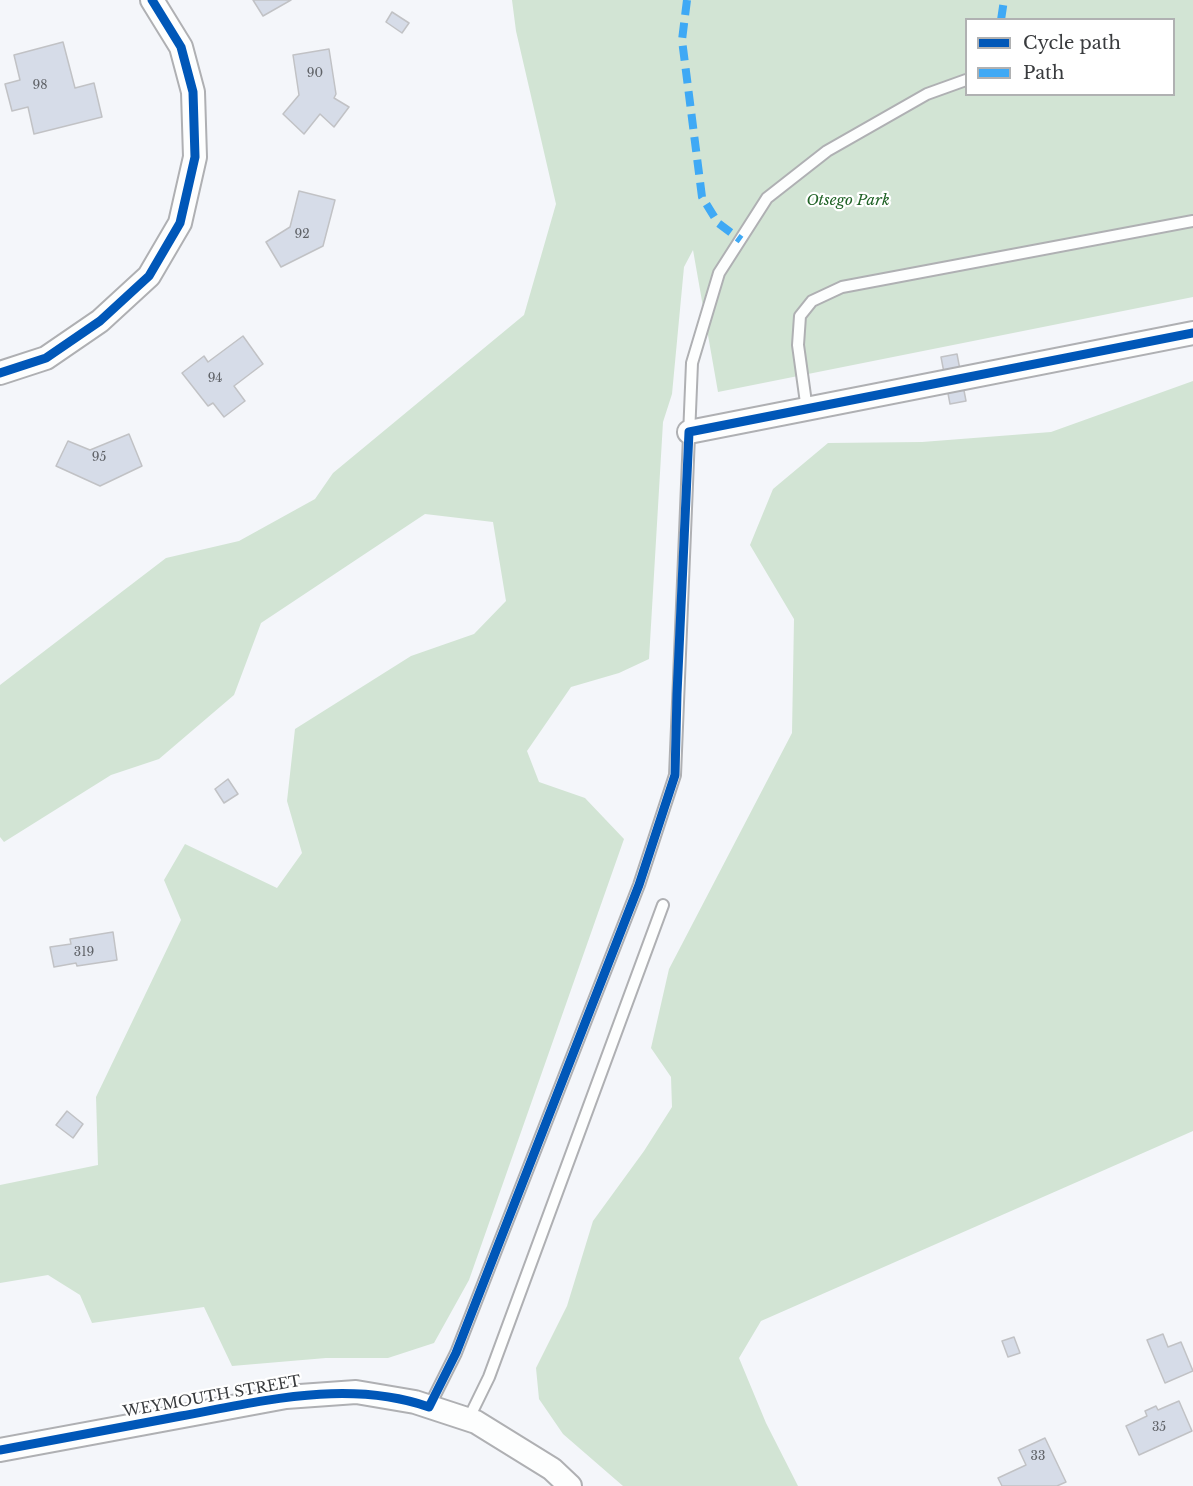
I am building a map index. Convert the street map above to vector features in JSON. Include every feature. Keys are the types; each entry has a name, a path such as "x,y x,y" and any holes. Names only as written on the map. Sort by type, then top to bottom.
{"street":[{"path":"0,373 45,358 100,321 149,276 180,224 195,157 193,93 181,47 152,0"},
{"path":"689,432 1193,333"},
{"name":"WEYMOUTH STREET","path":"0,1450 286,1397 356,1392 415,1402 476,1422 552,1469 570,1486"}],"lane":[{"path":"429,1407 456,1353 639,885 675,775 692,363 719,273 767,198 827,152 927,94 965,80"},
{"path":"807,410 798,345 800,316 812,301 842,287 1193,221"},
{"path":"468,1420 489,1377 663,905"}],"green space":[{"name":"Otsego Park","path":"512,0 1193,0 1193,297 718,392 693,250 684,267 672,394 663,422 649,659 619,673 571,687 527,751 539,782 585,798 624,839 469,1280 434,1343 388,1358 326,1358 232,1366 204,1307 92,1323 80,1295 48,1275 0,1283 0,1185 98,1165 96,1097 181,920 164,880 185,844 277,888 302,853 287,801 295,729 411,656 474,634 506,601 493,522 425,514 261,623 234,695 159,759 111,775 4,842 0,837 0,685 166,558 239,541 315,499 333,473 524,315 556,204 516,31"},
{"path":"1193,381 1193,1131 761,1321 739,1358 766,1423 798,1486 623,1486 563,1434 539,1399 536,1368 567,1306 593,1221 644,1151 672,1107 671,1077 651,1048 669,969 792,733 794,619 750,545 773,489 828,443 922,442 1051,432"}],"building":[{"path":"253,0 291,0 263,16"},
{"path":"392,12 409,23 402,33 386,22"},
{"path":"63,42 75,88 94,83 102,117 34,134 28,107 12,111 5,84 20,80 14,55"},
{"path":"329,49 336,94 334,98 349,107 334,127 320,114 304,134 283,114 299,95 293,55"},
{"path":"299,191 335,200 323,246 281,267 266,242 290,227"},
{"path":"243,336 263,364 234,386 245,401 224,417 213,403 208,406 182,373 204,356 208,362"},
{"path":"957,354 966,401 950,404 941,357"},
{"path":"129,434 142,466 100,486 56,466 68,441 90,450"},
{"path":"228,779 238,794 224,803 215,789"},
{"path":"113,932 117,960 54,967 50,947 71,944 70,939"},
{"path":"67,1111 83,1124 73,1138 56,1125"},
{"path":"1163,1334 1168,1347 1181,1342 1193,1371 1165,1383 1147,1340"},
{"path":"1014,1337 1020,1353 1008,1357 1002,1341"},
{"path":"1179,1401 1192,1431 1139,1455 1126,1426 1147,1416 1145,1411 1156,1406 1158,1410"},
{"path":"1045,1438 1066,1482 1057,1486 1002,1486 998,1478 1026,1465 1019,1450"}],"marked path":[{"path":"687,0 682,40 702,197 718,223 741,240"},
{"path":"1001,18 1004,0"}],"cycle path":[{"path":"0,373 46,358 100,321 149,276 180,223 195,157 193,92 181,47 152,0"},
{"path":"0,1450 243,1404 305,1395 368,1394 429,1407 456,1353 639,885 675,775 689,432 1193,333"}]}
